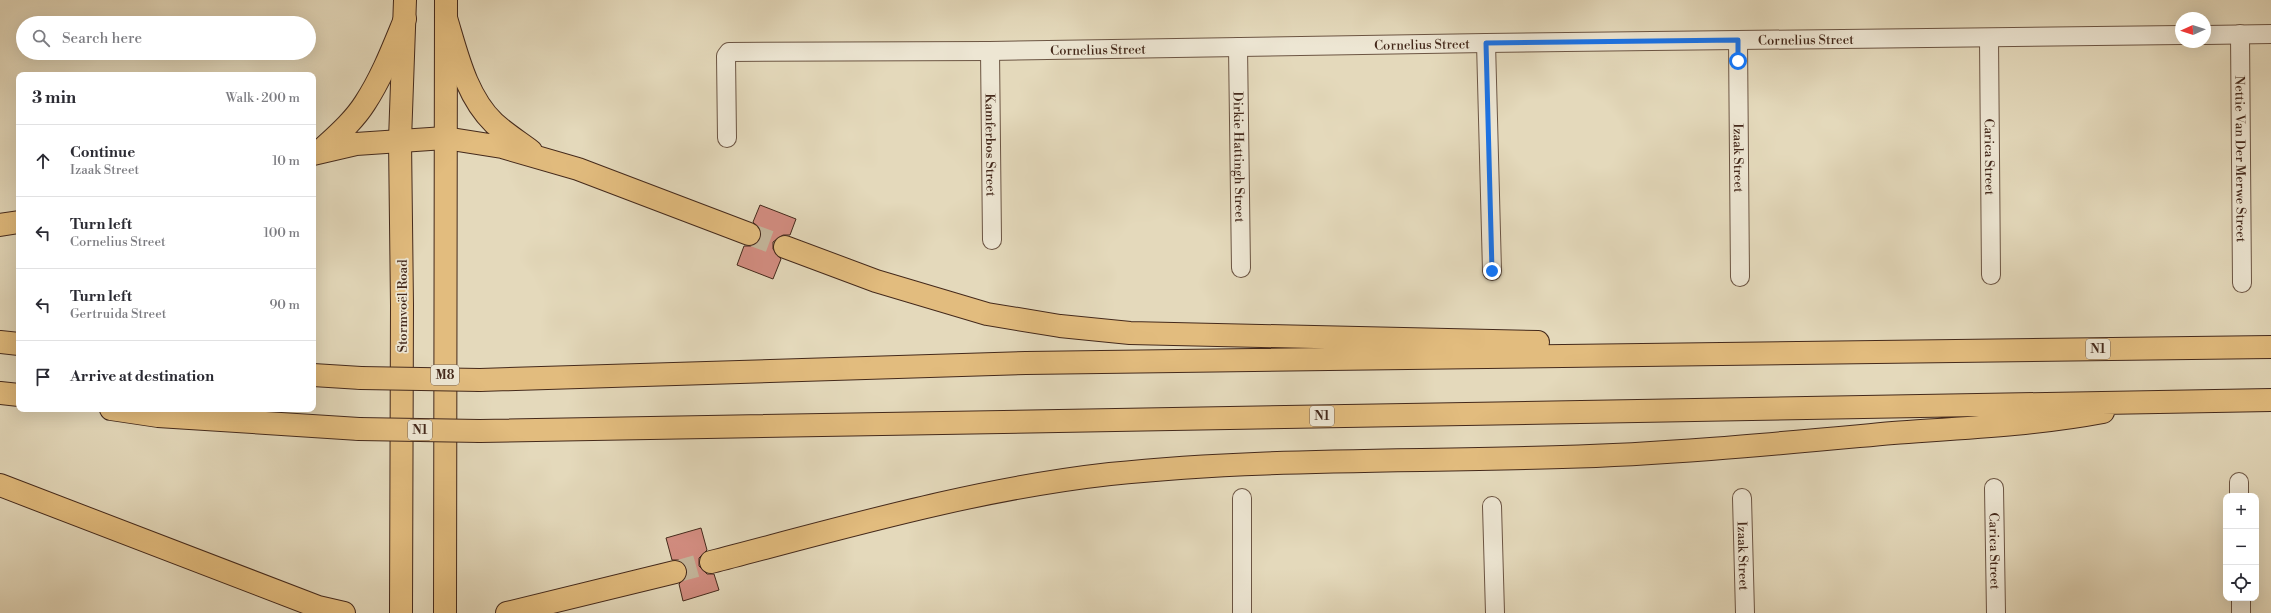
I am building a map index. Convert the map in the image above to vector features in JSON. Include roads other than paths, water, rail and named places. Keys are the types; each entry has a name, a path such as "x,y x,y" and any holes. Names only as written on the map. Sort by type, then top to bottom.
{"main road":[{"name":"M8","path":"445,613 446,9"},
{"path":"446,9 460,66 470,90 494,123 536,156"},
{"path":"316,154 353,120 365,104 378,81 405,10"},
{"name":"Stormvoël Road","path":"402,613 402,305 400,140 405,10"},
{"path":"316,154 356,144 445,138 502,147 578,169 749,234"},
{"path":"0,225 16,222"},
{"path":"785,247 876,281 987,314 1060,326 1122,332 1925,352"},
{"path":"0,342 16,344"},
{"name":"N1","path":"316,375 361,378 480,380 1026,363 2271,347"},
{"path":"0,393 16,395"},
{"name":"N1","path":"131,412 158,416 359,429 480,431 2271,400"},
{"path":"711,562 956,500 1040,484 1112,474 1204,467 1565,457 1765,445 2067,419 2163,401"},
{"path":"0,485 323,610 344,613"},
{"path":"507,613 524,611 675,572"}],"street":[{"name":"Nettie Van Der Merwe Street","path":"2240,34 2242,284"},
{"path":"2211,35 2271,34"},
{"name":"Cornelius Street","path":"727,138 727,52 990,51 1486,43 2175,35"},
{"name":"Carica Street","path":"1988,38 1991,275"},
{"name":"Izaak Street","path":"1738,40 1740,277"},
{"path":"1486,43 1492,271"},
{"name":"Dirkie Hattingh Street","path":"1238,47 1241,268"},
{"name":"Kamferbos Street","path":"990,51 992,240"},
{"name":"Carica Street","path":"1994,488 1996,613"},
{"path":"1242,498 1242,613"},
{"name":"Izaak Street","path":"1742,498 1744,613"},
{"path":"1492,506 1495,613"},
{"path":"2241,601 2241,613"}],"tunnel":[{"path":"749,234 785,247"},
{"path":"675,572 711,562"}]}
